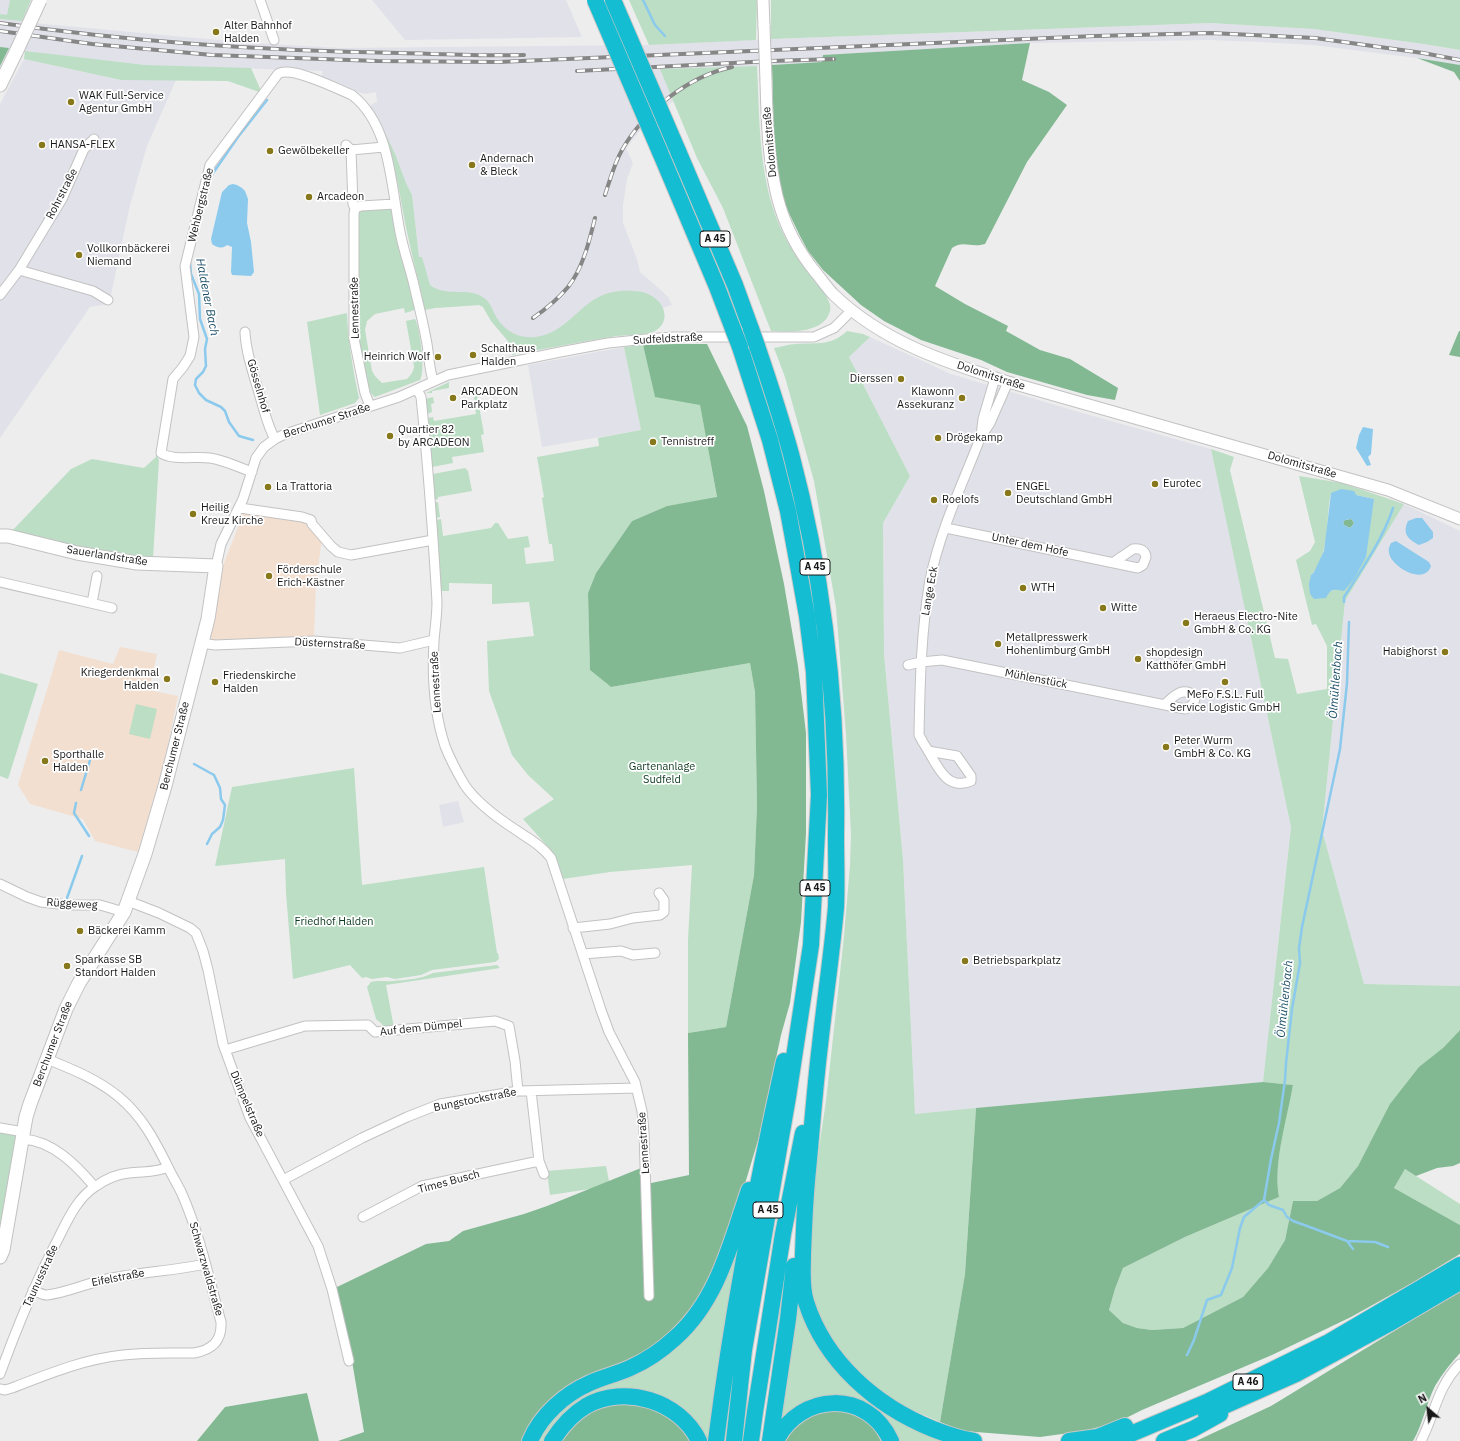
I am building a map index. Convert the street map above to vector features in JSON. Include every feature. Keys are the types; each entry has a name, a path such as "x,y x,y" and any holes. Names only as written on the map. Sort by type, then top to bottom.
{"highway":[{"name":"A 45","path":"595,0 717,287 740,347 770,440 788,511 804,602 814,672 819,795 811,938 788,1097 744,1350 734,1441"},
{"name":"A 45","path":"613,0 735,285 780,415 799,485 808,529 818,580 828,653 836,765 836,905 820,1044 782,1234 754,1412 751,1441"},
{"path":"716,1441 734,1315 765,1146 787,1044 805,980"},
{"path":"820,1044 804,1212 802,1284 806,1302 816,1327 829,1350 857,1381 874,1396 919,1424 943,1433 974,1441"},
{"path":"530,1441 539,1424 562,1400 590,1383 630,1368 645,1360 676,1338 689,1324 702,1307 723,1266 765,1146"},
{"path":"770,1441 788,1319 795,1259 804,1212"},
{"path":"1069,1441 1101,1439 1235,1380 1377,1313 1460,1265"},
{"name":"A 46","path":"1144,1441 1276,1383 1390,1323 1460,1282"},
{"path":"1164,1441 1193,1429 1276,1383"},
{"path":"552,1441 567,1420 586,1406 602,1400 624,1397 650,1400 670,1408 688,1424 699,1441"},
{"path":"776,1441 784,1427 802,1411 813,1406 836,1402 848,1404 861,1409 871,1416 882,1425 890,1441"}],"main road":[{"path":"0,84 40,0"},
{"name":"Sauerlandstraße","path":"0,536 8,536 77,554 130,562 216,566"},
{"name":"Berchumer Straße","path":"0,1257 3,1250 30,1104 66,1009 79,983 126,906 145,854 208,619 216,566"}],"street":[{"path":"260,0 274,40"},
{"name":"Dolomitstraße","path":"763,0 767,137 777,197 798,248 807,262 832,293 852,310 887,335 952,364 1008,382 1388,490 1460,519"},
{"name":"Wehbergstraße","path":"252,472 235,465 210,458 174,457 165,456 161,453 173,379 190,356 194,337 185,266 210,165 278,74 282,72 302,74 352,95 361,103 375,124 384,147"},
{"name":"Rohrstraße","path":"0,295 19,270 62,199 84,149 94,139"},
{"path":"384,147 400,233 416,294 427,345 430,372 433,380"},
{"name":"Lennestraße","path":"370,406 365,393 354,339 355,208 353,204 348,148 384,147"},
{"path":"355,208 361,206 395,204"},
{"path":"19,270 93,291 108,300"},
{"name":"Sudfeldstraße","path":"478,368 595,345 632,340 674,337 814,337 834,328 852,310"},
{"name":"Gösselnhof","path":"245,332 246,348 254,377 269,426 275,439"},
{"name":"Berchumer Straße","path":"216,566 221,544 240,508 256,458 264,447 275,439 302,428 399,397 433,380 478,368"},
{"name":"Lange Eck","path":"981,436 983,419 995,378"},
{"name":"Lange Eck","path":"928,751 957,756 971,776 970,781 965,784 953,783 944,778 928,751 919,735 921,662 925,618 937,552 981,436 990,423 1008,382"},
{"name":"Lennestraße","path":"417,389 421,397 433,540 437,612 434,640 434,675 440,725 446,748 471,793 504,821 537,843 551,858 573,928 609,1032 631,1072 642,1111 644,1132 649,1296"},
{"path":"240,508 302,517 311,520 312,524 327,544 338,552 345,554 358,554 433,540"},
{"name":"Unter dem Hofe","path":"946,528 1114,562"},
{"path":"92,604 97,576"},
{"path":"0,582 112,608"},
{"name":"Düsternstraße","path":"201,643 215,645 314,641 400,648 434,640"},
{"name":"Mühlenstück","path":"908,665 942,660 1164,705"},
{"name":"Rüggeweg","path":"0,884 41,902 68,905 126,906"},
{"path":"573,928 610,924 633,918 660,915 664,912 664,900 659,893"},
{"name":"Dümpelstraße","path":"126,906 159,913 190,928 196,933 208,970 225,1050 250,1118 318,1246 332,1289 349,1361"},
{"path":"583,954 621,951 633,955 656,953"},
{"name":"Auf dem Dümpel","path":"225,1050 305,1026 368,1025 374,1032 495,1021 509,1026 516,1061 518,1091"},
{"name":"Schwarzwaldstraße","path":"0,1389 5,1390 12,1388 58,1370 104,1358 138,1353 202,1352 214,1345 220,1337 221,1330 221,1322 194,1227 182,1194 148,1129 121,1098 98,1081 47,1060"},
{"name":"Bungstockstraße","path":"283,1180 362,1138 440,1104 518,1091 636,1088"},
{"path":"531,1091 539,1160 544,1174"},
{"path":"0,1128 23,1136 60,1153 76,1166 94,1186"},
{"name":"Times Busch","path":"363,1217 422,1186 539,1160"},
{"name":"Taunusstraße","path":"0,1374 33,1290 73,1211 94,1186 118,1175 159,1171 168,1167"},
{"name":"Eifelstraße","path":"33,1290 44,1295 56,1294 105,1279 144,1272 188,1268 205,1264"},
{"path":"1421,1441 1441,1389 1450,1375 1460,1364"}],"shaded area":[{"path":"0,0 31,0 22,22 251,43 340,48 649,45 771,39 1210,23 1314,29 1460,50 1460,65 1313,45 1209,40 1030,43 823,55 823,62 677,69 679,97 648,121 626,148 633,163 627,179 623,205 623,223 637,259 640,272 668,297 672,305 663,308 665,316 662,325 651,333 616,336 512,355 508,341 491,321 483,307 479,305 435,308 419,257 412,195 396,156 370,108 372,104 377,102 376,92 366,94 353,91 321,78 323,71 145,65 55,56 10,48 0,67"},
{"path":"372,0 566,0 582,37 405,40"},
{"path":"24,59 121,80 176,80 147,146 130,205 109,304 90,307 0,438 0,104"},
{"path":"870,337 951,374 1211,449 1291,827 1263,1082 915,1114 903,860 884,654 883,523 910,476 849,357"},
{"path":"624,347 641,430 542,447 528,365"},
{"path":"1404,504 1460,531 1460,986 1364,984 1322,830 1345,601"},
{"name":"Förderschule Erich-Kästner","path":"244,512 307,519 322,537 316,585 314,636 213,641 210,636 222,568"},
{"path":"120,647 157,654 149,690 178,696 165,759 138,852 95,841 83,819 30,804 18,785 59,650 113,664"},
{"path":"458,801 464,822 443,827 439,805"}],"green space":[{"path":"10,0 31,0 22,21 0,19 0,14 7,15"},
{"path":"629,0 757,0 756,40 649,45"},
{"path":"771,0 1460,0 1460,50 1314,29 1210,23 771,39"},
{"path":"1030,43 1022,80 1049,92 1067,105 1027,162 985,244 964,244 952,248 935,286 965,304 1008,326 1006,331 1040,350 1070,359 1118,388 1115,400 1087,395 1007,372 981,360 921,340 884,321 861,305 823,270 808,251 787,209 778,180 774,143 772,65 822,62 823,55"},
{"path":"0,47 9,48 0,66"},
{"path":"25,51 145,65 251,68 262,93 228,81 121,80 24,59"},
{"path":"1417,58 1460,65 1460,81 1454,72"},
{"path":"757,66 762,155 770,198 777,219 792,250 825,294 830,305 830,310 826,319 821,324 805,330 787,332 771,331 723,208 697,158 660,69"},
{"path":"386,135 412,195 419,257 422,257 430,285 443,291 471,293 486,299 501,324 516,335 535,337 553,332 595,299 608,293 623,291 637,291 645,293 657,300 664,311 664,318 661,326 655,331 647,333 616,336 512,355 508,341 491,321 483,307 479,305 425,310"},
{"path":"391,209 393,212 415,309 405,313 404,308 375,314 367,321 365,330 372,371 382,383 407,379 410,376 414,366 406,321 415,319 420,340 422,375 420,380 375,397 371,393 365,377 360,355 357,330 358,211"},
{"path":"347,313 348,335 359,398 355,403 320,415 307,322"},
{"path":"847,331 870,337 849,357 910,476 883,523 884,654 903,860 915,1114 976,1108 965,1274 940,1422 901,1405 863,1378 827,1337 810,1296 806,1235 826,1101 844,936 851,835 846,734 836,607 814,481 785,377 774,348 793,344 829,342 835,340"},
{"path":"1460,331 1460,357 1449,355"},
{"path":"707,344 747,426 764,491 784,584 798,666 806,733 806,833 801,922 790,1003 781,1035 759,1137 732,1227 720,1262 690,1315 652,1350 600,1374 526,1441 338,1441 364,1432 352,1361 335,1288 426,1244 449,1241 463,1231 547,1206 641,1168 642,1185 689,1175 688,1033 726,1027 754,875 757,806 755,692 750,663 611,687 590,670 588,593 596,573 632,521 667,506 717,497 700,405 655,397 643,345"},
{"name":"Gartenanlage Sudfeld","path":"643,345 655,396 700,404 717,498 667,506 632,521 596,573 588,593 590,670 611,687 750,663 755,692 757,806 754,875 726,1027 688,1033 688,940 692,865 610,872 563,879 555,857 549,848 523,819 554,799 528,775 512,755 489,691 487,641 534,636 529,602 492,604 492,584 449,583 449,591 439,591 436,520 441,519 443,536 491,528 495,523 498,523 508,539 528,536 530,547 524,548 526,564 554,561 552,544 549,544 542,498 544,497 537,457 599,446 598,438 641,430 624,347"},
{"path":"449,382 449,388 432,391 432,393 426,393"},
{"path":"477,395 484,434 481,435 484,452 452,457 453,463 432,467 427,418 433,417 434,421 476,414 474,396"},
{"path":"433,397 434,403 431,404 432,412 427,414 425,399"},
{"path":"1211,449 1234,457 1230,470 1275,658 1288,659 1297,694 1327,689 1327,646 1316,624 1312,625 1296,560 1310,551 1315,542 1299,476 1342,483 1404,504 1345,601 1322,830 1364,984 1460,986 1460,1030 1443,1048 1370,1143 1358,1166 1340,1188 1317,1201 1293,1201 1285,1240 1268,1268 1243,1297 1183,1328 1152,1330 1137,1328 1123,1323 1109,1310 1123,1268 1185,1237 1279,1197 1279,1156 1293,1085 1263,1082 1291,827","holes":["1331,493 1356,495 1374,499 1334,590 1329,592 1311,575 1322,558 1325,547"]},
{"path":"157,456 159,460 153,558 127,559 11,532 71,469 92,459 144,468"},
{"path":"465,468 468,471 472,491 438,497 438,499 434,500 433,474"},
{"path":"438,502 440,517 436,518 434,503"},
{"path":"1351,519 1354,522 1350,528 1344,525 1343,522 1345,520"},
{"path":"0,673 38,684 8,779 0,776"},
{"path":"136,704 157,709 150,739 129,734"},
{"name":"Friedhof Halden","path":"354,768 362,885 484,867 499,959 495,962 432,970 421,975 395,979 387,977 372,979 366,977 362,978 350,965 293,979 286,893 285,859 215,866 232,787"},
{"path":"497,965 500,968 386,985 394,1028 383,1030 382,1024 376,1019 367,987 371,982 408,980 424,977 433,973"},
{"path":"1460,1030 1460,1163 1453,1166 1437,1168 1416,1176 1405,1169 1394,1188 1460,1225 1460,1254 1351,1317 1272,1355 1142,1410 1118,1422 1084,1431 1040,1437 963,1431 940,1422 965,1274 976,1108 1263,1082 1293,1085 1279,1156 1279,1197 1185,1237 1123,1268 1109,1310 1123,1323 1137,1328 1152,1330 1183,1328 1243,1297 1268,1268 1285,1240 1293,1201 1317,1201 1340,1188 1358,1166 1390,1104 1419,1067 1443,1048"},
{"path":"0,1128 24,1132 0,1254"},
{"path":"606,1166 610,1186 550,1195 547,1171"},
{"path":"1405,1169 1460,1204 1460,1225 1394,1188"},
{"path":"749,1204 711,1441 537,1441 546,1425"},
{"path":"798,1285 825,1354 947,1441 896,1441 881,1418 777,1429"},
{"path":"1460,1291 1460,1353 1435,1386 1413,1441 1196,1441 1271,1406"},
{"path":"307,1393 319,1441 197,1441 225,1407"},
{"path":"625,1403 645,1407 662,1414 678,1425 691,1441 559,1441 570,1425 599,1407"},
{"path":"836,1410 857,1415 863,1419 873,1428 881,1441 783,1441 788,1433 808,1415"}],"water":[{"path":"233,184 245,191 248,199 247,223 251,242 254,272 251,276 232,275 232,247 227,245 218,247 212,244 211,239 222,192 229,185"},
{"path":"1363,427 1373,429 1371,454 1368,457 1371,465 1367,466 1356,448 1359,435"},
{"path":"1341,489 1354,491 1356,495 1374,499 1366,557 1354,579 1344,591 1333,590 1326,598 1314,599 1310,594 1309,584 1311,575 1314,572 1324,551 1331,493","holes":["1351,519 1354,522 1350,528 1344,525 1343,522"]},
{"path":"1416,518 1422,518 1433,532 1433,538 1419,545 1412,541 1406,533 1408,521"},
{"path":"1396,541 1429,562 1431,566 1427,572 1415,574 1407,572 1395,563 1391,557 1389,547 1391,543"}],"waterway":[{"name":"Ölmühlenbach","path":"643,0 655,25 665,36"},
{"name":"Haldener Bach","path":"211,176 238,137 267,100"},
{"name":"Haldener Bach","path":"190,262 191,274 199,294 200,319 207,339 205,349 206,366 203,372 196,379 195,385 199,393 206,400 221,407 225,411 229,422 239,436 253,440"},
{"name":"Ölmühlenbach","path":"1344,602 1344,597 1365,565 1384,531 1393,508"},
{"name":"Ölmühlenbach","path":"1187,1355 1194,1340 1207,1300 1221,1295 1232,1268 1240,1228 1244,1217 1264,1200 1279,1123 1285,1080 1292,1009 1300,963 1299,948 1302,927 1340,749 1347,683 1349,622"},
{"name":"Haldener Bach","path":"81,790 90,760"},
{"path":"194,764 214,775 220,788 221,799 225,805 223,820 220,827 212,834 207,844"},
{"name":"Haldener Bach","path":"76,803 74,813 89,836"},
{"name":"Haldener Bach","path":"67,898 82,856"},
{"path":"1264,1200 1269,1205 1283,1210 1287,1217 1293,1221 1347,1241 1375,1242 1388,1247"},
{"path":"1347,1241 1353,1249"}],"railway":[{"path":"0,23 50,30 250,48 350,52 524,55"},
{"path":"0,31 92,44 212,55 377,61 498,62 1095,36 1211,33 1315,38 1423,53 1460,60"},
{"path":"577,71 834,59"},
{"path":"605,195 619,155 642,122 669,97 684,87 700,78 732,67"},
{"path":"533,318 556,300 568,287 578,272 585,254 595,218"}],"place":[{"name":"Alter Bahnhof Halden","path":"216,32"},
{"name":"WAK Full-Service Agentur GmbH","path":"71,102"},
{"name":"HANSA-FLEX","path":"42,145"},
{"name":"Gewölbekeller","path":"270,151"},
{"name":"Andernach & Bleck","path":"472,165"},
{"name":"Arcadeon","path":"309,197"},
{"name":"Vollkornbäckerei Niemand","path":"79,255"},
{"name":"Schalthaus Halden","path":"473,355"},
{"name":"Heinrich Wolf","path":"438,357"},
{"name":"Dierssen","path":"901,379"},
{"name":"ARCADEON Parkplatz","path":"453,398"},
{"name":"Klawonn Assekuranz","path":"962,398"},
{"name":"Quartier 82 by ARCADEON","path":"390,436"},
{"name":"Drögekamp","path":"938,438"},
{"name":"Tennistreff","path":"653,442"},
{"name":"Eurotec","path":"1155,484"},
{"name":"La Trattoria","path":"268,487"},
{"name":"ENGEL Deutschland GmbH","path":"1008,493"},
{"name":"Roelofs","path":"934,500"},
{"name":"Heilig Kreuz Kirche","path":"193,514"},
{"name":"Förderschule Erich-Kästner","path":"269,576"},
{"name":"WTH","path":"1023,588"},
{"name":"Witte","path":"1103,608"},
{"name":"Heraeus Electro-Nite GmbH & Co. KG","path":"1186,623"},
{"name":"Metallpresswerk Hohenlimburg GmbH","path":"998,644"},
{"name":"Habighorst","path":"1445,652"},
{"name":"shopdesign Katthöfer GmbH","path":"1138,659"},
{"name":"Kriegerdenkmal Halden","path":"167,679"},
{"name":"Friedenskirche Halden","path":"215,682"},
{"name":"MeFo F.S.L. Full Service Logistic GmbH","path":"1225,682"},
{"name":"Peter Wurm GmbH & Co. KG","path":"1166,747"},
{"name":"Sporthalle Halden","path":"45,761"},
{"name":"Bäckerei Kamm","path":"80,931"},
{"name":"Betriebsparkplatz","path":"965,961"},
{"name":"Sparkasse SB Standort Halden","path":"67,966"}]}
